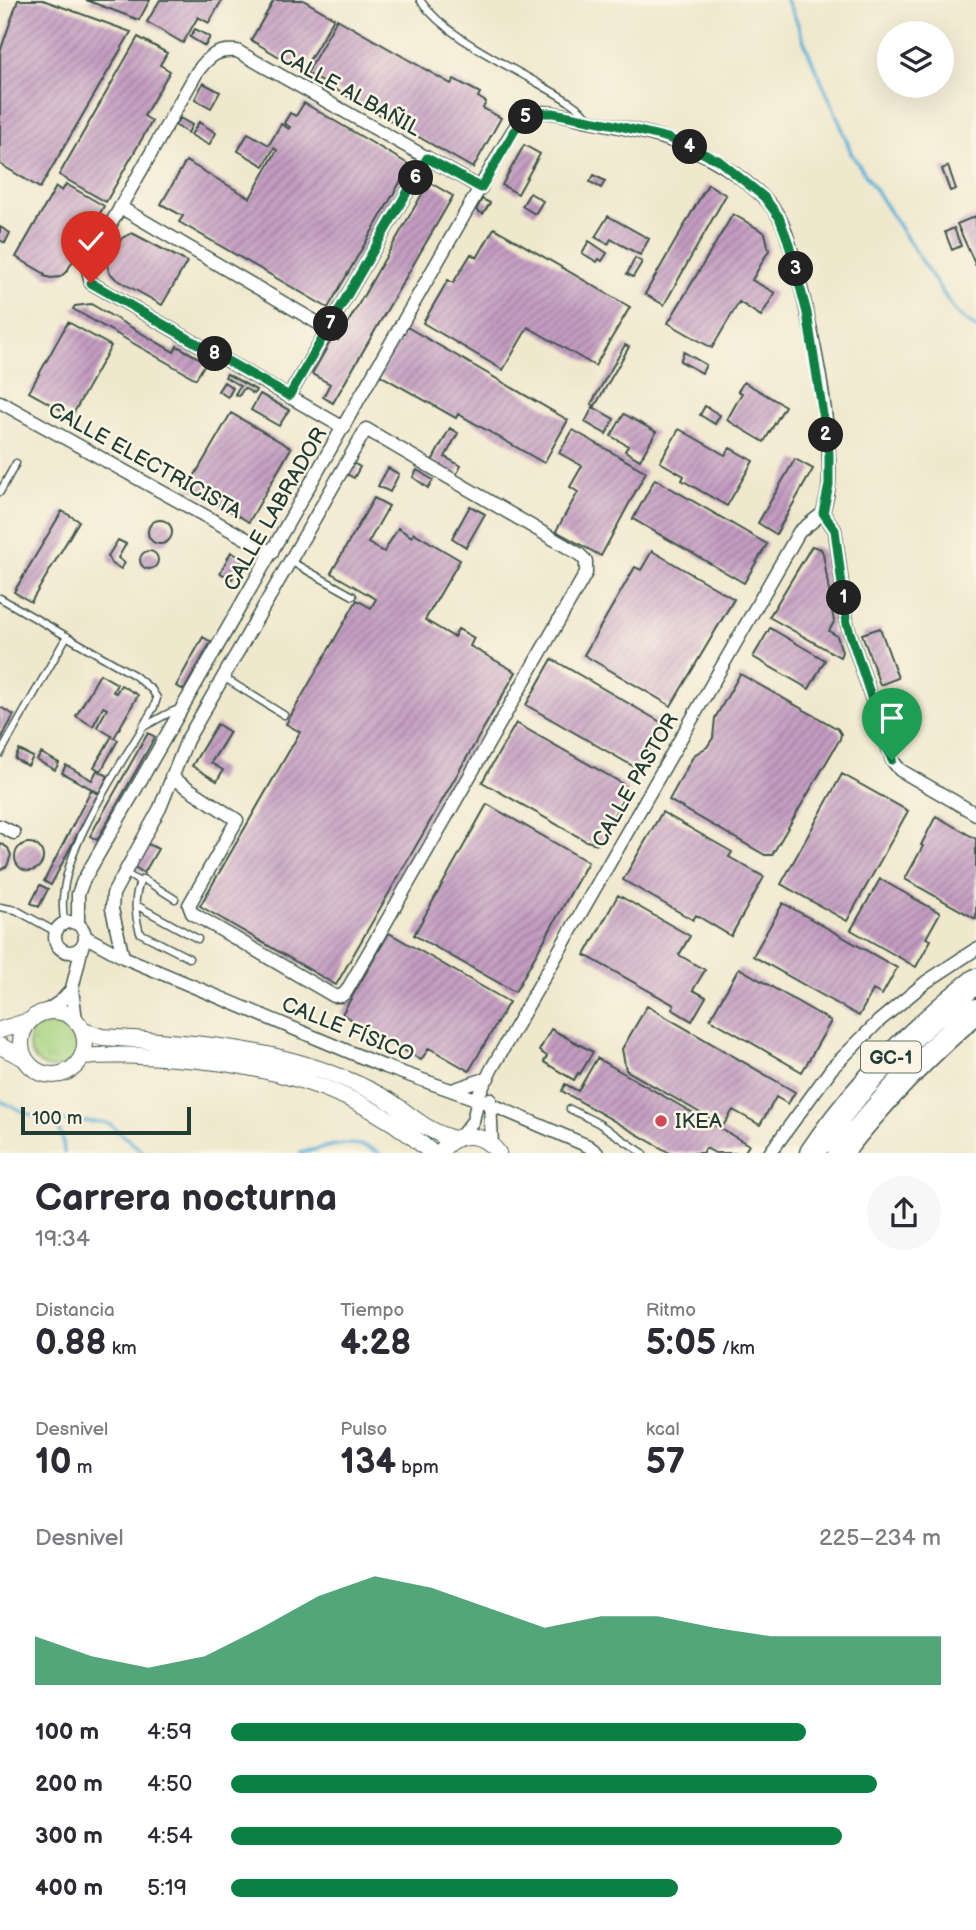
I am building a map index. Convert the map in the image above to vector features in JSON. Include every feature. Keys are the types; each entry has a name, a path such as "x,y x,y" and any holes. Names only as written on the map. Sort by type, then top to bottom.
{"highway":[{"name":"GC-1","path":"819,1151 842,1112 902,1046 976,981"},
{"name":"GC-1","path":"819,1151 874,1109 950,1033 976,1011"},
{"path":"855,1153 976,1016"}],"street":[{"name":"CALLE ALBAÑIL","path":"120,207 202,64 212,54 225,50 237,51 481,188"},
{"name":"CALLE LABRADOR","path":"66,926 83,881 522,118 545,113 591,121"},
{"path":"591,121 668,138 718,160 764,197 779,217 807,313 822,400 829,453 829,475 823,513 835,530 847,624 892,760 900,770 976,814"},
{"path":"289,396 427,158"},
{"path":"328,329 120,207 87,266 91,283 344,428"},
{"name":"CALLE ELECTRICISTA","path":"0,402 272,553"},
{"path":"123,957 112,909 113,894 123,872 160,807 171,776 187,740 366,429 579,554 586,561 586,573 579,586 346,992 341,996 334,996 192,913 189,905 237,820 171,776"},
{"name":"CALLE PASTOR","path":"457,1138 473,1121 484,1102 489,1076 799,532 823,513"},
{"path":"0,826 13,833"},
{"path":"0,1046 24,1058 38,1073 59,1076 69,1072 83,1057 86,1044 72,989 76,974 84,942 83,928 66,926 57,944 64,951 76,974"},
{"path":"64,951 74,952 84,942"},
{"name":"CALLE FÍSICO","path":"84,942 383,1066 484,1102 588,1146 597,1153"},
{"path":"770,1153 832,1068 879,1021 926,982 976,949"},
{"path":"0,1030 29,1021 46,1012 72,989"},
{"path":"46,1012 65,1013 80,1026 102,1037 217,1045 307,1064 392,1102 435,1134 457,1138 477,1136 495,1149"},
{"path":"24,1058 22,1032 29,1021"},
{"path":"83,1057 115,1054 215,1061 302,1080 357,1102 387,1118 432,1153"},
{"path":"452,1090 489,1076"},
{"name":"CALLE PASTOR","path":"484,1102 495,1149"},
{"path":"440,1153 457,1138"}],"lane":[{"path":"420,0 433,16 452,30 482,51 564,98 591,121"},
{"path":"0,492 16,463"},
{"path":"290,561 353,596"},
{"path":"0,598 134,675 152,690 157,698 155,708 83,831 70,861 63,891 62,911 66,926"},
{"path":"0,754 67,636"},
{"path":"223,677 284,715"},
{"path":"143,727 170,712 182,709"},
{"path":"123,872 140,882"},
{"path":"175,899 143,879 135,894 135,916 140,933 189,958"},
{"path":"136,905 198,939"},
{"path":"0,907 66,926"},
{"path":"570,1109 598,1123 643,1153"}],"green space":[{"path":"54,1018 72,1025 79,1043 72,1061 54,1068 36,1061 29,1043 36,1025"}],"building":[{"path":"18,0 43,0 131,32 40,188 0,164 0,52"},
{"path":"86,0 150,0 139,20"},
{"path":"160,0 222,0 209,23 198,17 183,43 147,22"},
{"path":"274,0 303,0 334,18 303,71 251,40"},
{"path":"337,19 451,84 454,79 480,93 478,97 486,102 483,108 501,118 473,168 307,73"},
{"path":"195,29 210,37 205,46 190,37"},
{"path":"138,37 167,53 160,65 170,71 144,116 152,121 106,202 59,175"},
{"path":"203,83 220,92 211,108 195,99"},
{"path":"304,103 410,165 328,308 179,222 183,216 161,204 186,161 250,198 277,150 274,148 264,166 238,151 248,133 269,145 281,124 289,129 284,123 290,113 296,116"},
{"path":"180,118 192,125 188,133 175,125"},
{"path":"199,122 216,133 209,145 191,135"},
{"path":"524,145 540,154 518,194 502,185"},
{"path":"948,166 956,189 950,191 942,169"},
{"path":"594,175 605,181 601,188 590,182"},
{"path":"429,182 453,196 333,403 323,397 330,384 312,374 333,337 338,340"},
{"path":"66,184 104,206 67,271 60,277 51,278 16,257 56,187 62,191"},
{"path":"708,184 726,195 664,305 645,294"},
{"path":"530,193 543,201 535,214 522,206"},
{"path":"482,199 490,203 483,214 476,210"},
{"path":"733,214 765,233 769,250 752,280 775,293 761,316 739,302 712,348 668,323"},
{"path":"608,216 649,239 640,255 611,239 608,244 595,237"},
{"path":"976,216 976,266 957,224"},
{"path":"0,227 10,233 5,243 0,240"},
{"path":"494,228 630,307 595,366 528,327 503,370 423,323 448,280 453,283 471,254 477,258"},
{"path":"954,228 961,246 952,250 945,232"},
{"path":"132,233 187,262 162,305 116,279 109,272 107,263 122,238"},
{"path":"589,241 607,253 602,261 599,259 597,262 582,253"},
{"path":"635,258 642,262 633,277 627,274"},
{"path":"91,304 174,352 177,346 206,362 196,379 73,309 75,306"},
{"path":"68,322 111,346 72,416 29,392"},
{"path":"407,327 568,420 544,463 458,414 456,418 380,375"},
{"path":"625,345 629,347 595,406 591,404"},
{"path":"684,352 706,365 702,373 680,361"},
{"path":"227,374 256,390 254,394 244,388 239,396 235,394 240,386 225,377"},
{"path":"224,382 233,388 228,397 218,391"},
{"path":"744,382 785,406 764,442 727,420 742,393 738,391"},
{"path":"260,394 289,410 279,426 251,410"},
{"path":"705,406 720,415 715,424 700,415"},
{"path":"593,407 614,419 606,434 585,422"},
{"path":"231,413 291,448 249,522 188,487"},
{"path":"624,414 656,432 640,460 625,451 628,446 611,436"},
{"path":"450,428 458,433 445,457 461,466 456,475 432,461"},
{"path":"679,429 725,455 730,448 753,461 727,506 682,480 684,476 660,462"},
{"path":"573,430 646,472 601,556 556,531 578,492 570,487 582,466 559,453"},
{"path":"795,459 813,469 776,534 758,523"},
{"path":"351,462 360,467 354,478 345,473"},
{"path":"388,468 399,474 390,492 378,486"},
{"path":"417,470 433,480 428,488 413,477"},
{"path":"655,479 767,544 744,583 633,519"},
{"path":"374,498 389,506 368,543 384,552 398,528 412,537 414,533 460,560 425,620 454,637 458,629 474,638 470,646 516,672 336,985 200,906 300,732 286,724 357,600 371,608 376,599 331,573"},
{"path":"470,506 485,514 466,547 452,538"},
{"path":"62,511 79,521 31,602 14,592"},
{"path":"160,520 169,523 172,532 169,541 160,544 151,541 148,532 151,523"},
{"path":"118,540 126,544 118,558 125,563 121,569 111,563 108,556"},
{"path":"812,546 821,549 823,553 834,622 829,631 837,636 842,652 840,657 769,617"},
{"path":"145,551 153,551 158,560 156,567 145,569 140,564 140,556"},
{"path":"652,551 734,599 671,706 584,655 635,567 641,570"},
{"path":"231,552 243,559 232,579 220,573"},
{"path":"770,628 825,660 809,689 753,657"},
{"path":"880,628 898,678 880,685 862,634"},
{"path":"203,637 211,642 184,690 176,686"},
{"path":"552,659 664,724 638,769 526,705"},
{"path":"100,674 117,684 113,692 116,693 121,685 138,695 114,738 118,740 101,771 94,767 112,736 97,727 107,709 103,707 93,726 76,716"},
{"path":"740,674 838,729 841,734 772,855 765,855 669,800 694,755 707,747 713,738 715,718"},
{"path":"0,707 14,715 0,741"},
{"path":"516,723 620,782 628,790 598,844 586,841 482,782"},
{"path":"217,724 230,732 211,763 223,770 217,781 192,766"},
{"path":"148,733 155,737 97,840 90,836"},
{"path":"19,750 33,757 28,766 15,759"},
{"path":"41,753 59,763 55,770 37,760"},
{"path":"66,765 92,780 97,770 108,776 99,793 62,773"},
{"path":"842,774 908,811 847,921 781,884"},
{"path":"91,790 98,794 51,885 44,881"},
{"path":"487,804 588,862 515,992 414,935"},
{"path":"662,812 732,852 729,857 764,877 731,936 696,915 693,920 623,880"},
{"path":"936,816 976,839 976,919 905,879"},
{"path":"0,843 8,848 11,855 7,866 0,870"},
{"path":"29,843 39,847 43,857 39,867 29,871 19,867 15,857 19,847"},
{"path":"146,843 158,849 144,873 133,866"},
{"path":"880,879 940,913 926,938 931,940 916,967 851,930"},
{"path":"40,885 48,889 39,907 31,903"},
{"path":"618,895 690,936 679,955 705,970 693,990 706,997 692,1021 672,1009 674,1005 585,955"},
{"path":"783,903 897,968 882,995 873,990 859,1016 753,956"},
{"path":"389,933 509,1002 469,1071 429,1048 421,1060 342,1014"},
{"path":"739,968 831,1021 802,1072 710,1019"},
{"path":"647,1006 795,1092 788,1104 776,1097 760,1125 733,1110 723,1126 626,1070 622,1049"},
{"path":"551,1029 593,1052 574,1080 544,1062 547,1056 539,1051"},
{"name":"IKEA","path":"597,1058 749,1145 744,1153 715,1153 706,1148 703,1153 670,1153 562,1091 565,1084 578,1091"}],"waterway":[{"path":"786,0 796,18 851,153 956,313 976,328"},
{"path":"0,1101 36,1117 110,1124 144,1153"},
{"path":"56,1121 64,1153"},
{"path":"300,1153 340,1144 360,1145 379,1153"}],"place":[{"name":"IKEA","path":"661,1121"}],"route":[{"path":"91,283 289,396 427,158 481,188 522,118 537,113 553,113 668,138 718,160 764,197 779,217 788,241 807,313 829,453 829,485 823,513 835,530 847,624 892,760"}]}
